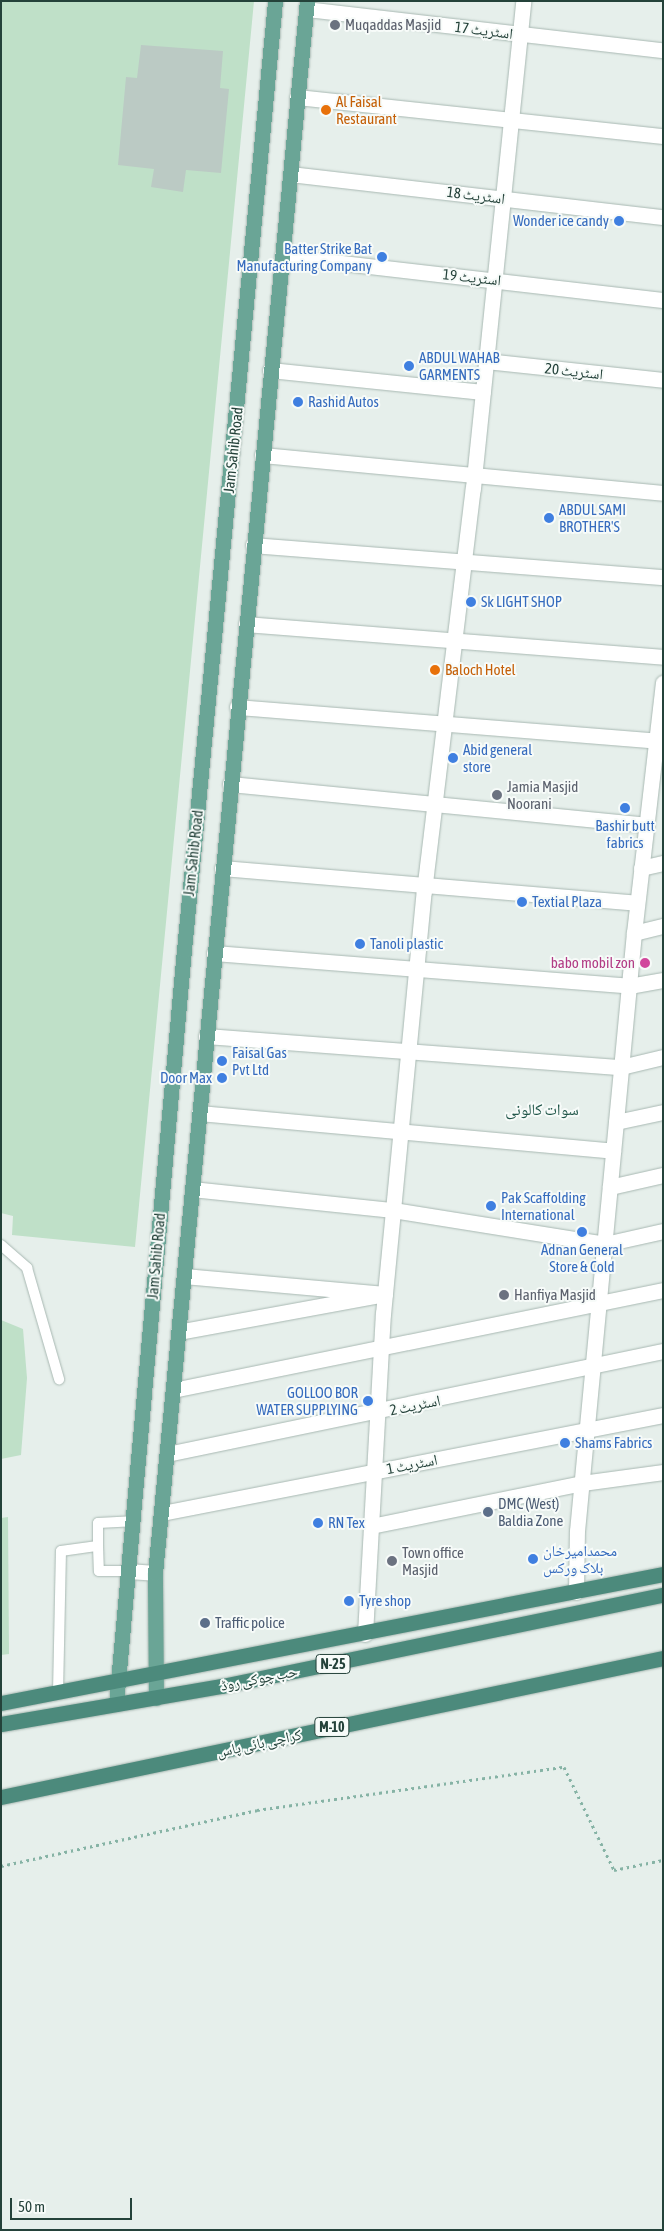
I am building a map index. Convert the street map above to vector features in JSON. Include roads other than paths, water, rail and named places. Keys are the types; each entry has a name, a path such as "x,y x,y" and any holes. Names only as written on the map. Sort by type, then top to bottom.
{"highway":[{"name":"حب چوکی روڈ","path":"1,1703 365,1634 663,1574"},
{"name":"حب چوکی روڈ","path":"1,1724 156,1698 663,1595"},
{"name":"کراچی بائی پاس","path":"1,1797 663,1658"}],"main road":[{"name":"Jam Sahib Road","path":"116,1704 276,1"},
{"name":"Jam Sahib Road","path":"156,1698 155,1573 306,5"}],"street":[{"path":"365,1634 385,1294 424,886 474,475 523,1"},
{"name":"اسٹریٹ 17","path":"306,5 520,34 663,50"},
{"path":"297,97 663,136"},
{"name":"اسٹریٹ 18","path":"290,174 663,217"},
{"name":"اسٹریٹ 19","path":"282,256 663,300"},
{"name":"اسٹریٹ 20","path":"486,361 663,380"},
{"path":"270,370 482,392"},
{"path":"262,455 663,493"},
{"path":"253,545 663,577"},
{"path":"246,624 663,657"},
{"path":"576,1592 582,1483 613,1152 646,825 656,806 663,683"},
{"path":"237,707 659,742"},
{"path":"230,784 646,825"},
{"path":"641,868 663,863"},
{"path":"222,868 637,903"},
{"path":"634,933 663,926"},
{"path":"214,952 629,986 663,980"},
{"path":"206,1036 622,1067 663,1057"},
{"path":"616,1122 663,1112"},
{"path":"199,1113 613,1152"},
{"path":"610,1187 663,1174"},
{"path":"192,1189 393,1210 605,1244 663,1231"},
{"path":"184,1276 385,1294"},
{"path":"173,1390 663,1290"},
{"path":"178,1332 385,1294"},
{"name":"اسٹریٹ 2","path":"167,1454 378,1413 663,1351"},
{"name":"اسٹریٹ 1","path":"162,1513 663,1415"},
{"path":"371,1526 582,1483 663,1472"},
{"path":"128,1571 155,1573"}],"lane":[{"path":"1,1245 27,1268 59,1379"},
{"path":"128,1571 99,1572 98,1523 132,1521"},
{"path":"58,1693 61,1551 98,1546"}],"place":[{"name":"Muqaddas Masjid","path":"335,25"},
{"name":"Al Faisal Restaurant","path":"326,110"},
{"name":"Wonder ice candy","path":"619,221"},
{"name":"Batter Strike Bat Manufacturing Company","path":"382,257"},
{"name":"ABDUL WAHAB GARMENTS","path":"409,366"},
{"name":"Rashid Autos","path":"298,402"},
{"name":"ABDUL SAMI BROTHER'S","path":"549,518"},
{"name":"Sk LIGHT SHOP","path":"471,602"},
{"name":"Baloch Hotel","path":"435,670"},
{"name":"Abid general store","path":"453,758"},
{"name":"Jamia Masjid Noorani","path":"497,795"},
{"name":"Bashir butt fabrics","path":"625,808"},
{"name":"Textial Plaza","path":"522,902"},
{"name":"Tanoli plastic","path":"360,944"},
{"name":"babo mobil zon","path":"645,963"},
{"name":"Faisal Gas Pvt Ltd","path":"222,1061"},
{"name":"Door Max","path":"222,1078"},
{"name":"Pak Scaffolding International","path":"491,1206"},
{"name":"Adnan General Store & Cold","path":"582,1232"},
{"name":"Hanfiya Masjid","path":"504,1295"},
{"name":"GOLLOO BOR WATER SUPPLYING","path":"368,1401"},
{"name":"Shams Fabrics","path":"565,1443"},
{"name":"DMC (West) Baldia Zone","path":"488,1512"},
{"name":"RN Tex","path":"318,1523"},
{"name":"محمداميرخان بلاک ورکس","path":"533,1559"},
{"name":"Town office Masjid","path":"392,1561"},
{"name":"Tyre shop","path":"349,1601"},
{"name":"Traffic police","path":"205,1623"}],"district":[{"name":"سوات کالونی","path":"542,1109"}]}
